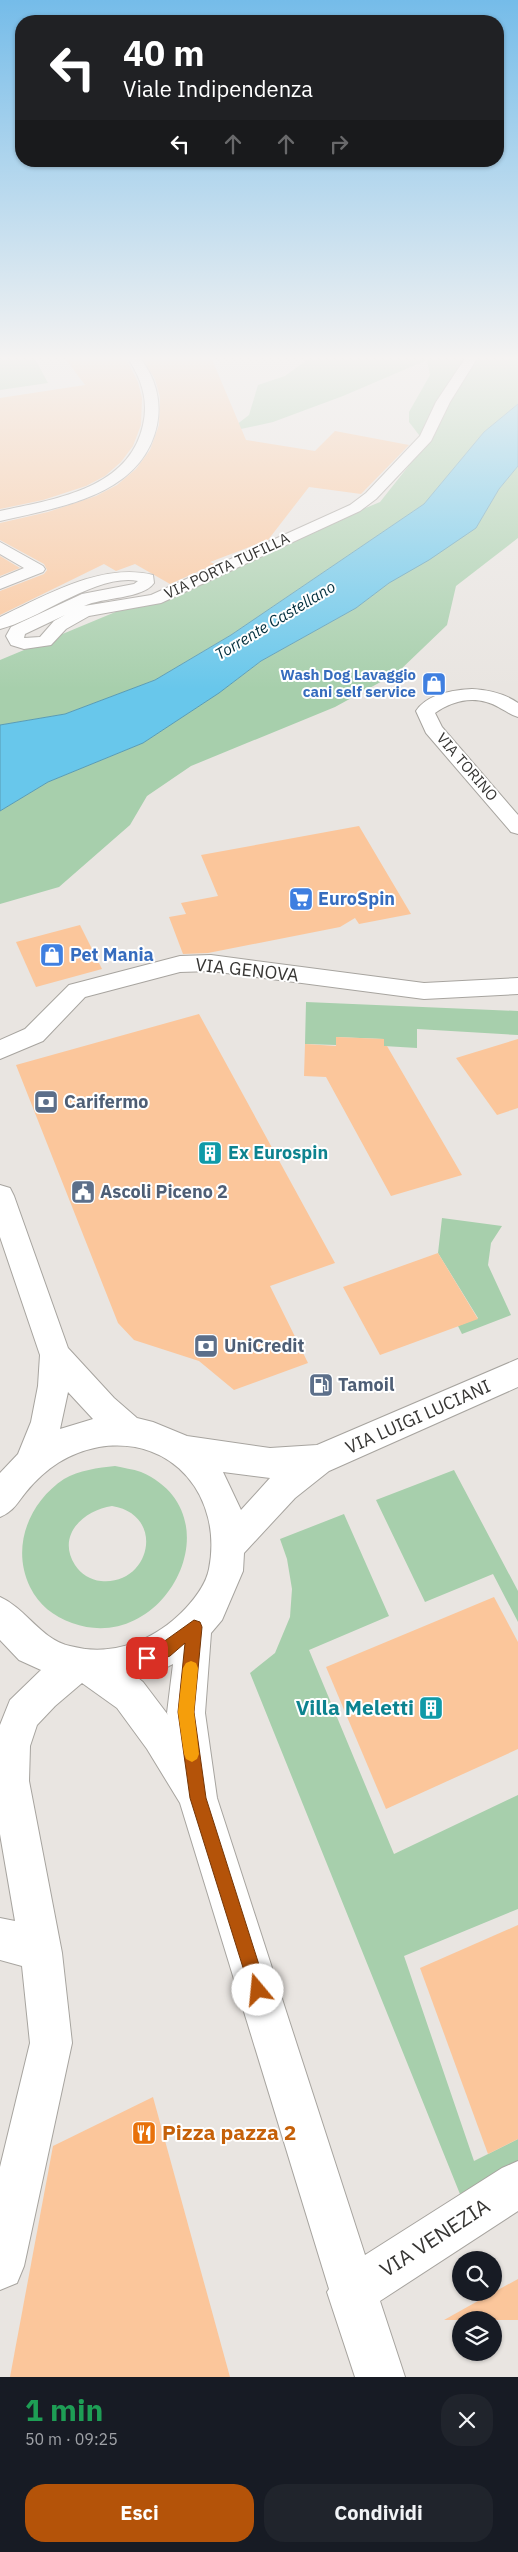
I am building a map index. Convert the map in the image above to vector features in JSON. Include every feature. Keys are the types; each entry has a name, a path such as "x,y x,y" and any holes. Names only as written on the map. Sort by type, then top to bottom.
{"street":[{"path":"0,516 69,498 111,483 128,468"},
{"name":"VIA PORTA TUFILLA","path":"0,624 69,591 129,574 139,574 147,578 146,583 139,588 88,598 17,631 15,636 17,641 24,644 45,641 60,625 91,609 155,599 355,508 372,496 398,468"},
{"path":"0,547 37,569 0,584"},
{"name":"VIA TORINO","path":"514,702 485,695 459,695 438,700 425,711 433,729 518,828"},
{"name":"VIA GENOVA","path":"0,1050 34,1036 77,991 180,964 211,963 424,991 518,986"},
{"path":"0,1196 55,1354 54,1386 47,1422 32,1461"},
{"path":"55,1354 103,1408 129,1431"},
{"name":"VIA LUIGI LUCIANI","path":"230,1543 258,1516 283,1487 318,1460 518,1373"},
{"path":"0,1501 12,1482 32,1461 71,1439 96,1432 129,1431 158,1438 184,1451 209,1476 225,1507 230,1543 225,1573 213,1601 194,1627 165,1650 138,1662 130,1665 83,1668 42,1692 22,1713 11,1746 10,1782 41,1953 51,2043 0,2266"},
{"name":"VIA LUIGI LUCIANI","path":"184,1451 270,1463 318,1460"},
{"path":"194,1627 186,1712 198,1798 351,2292 380,2377"},
{"path":"2,1628 36,1652 83,1668 130,1695 160,1736 198,1798"},
{"path":"0,1938 13,1941 41,1953"},
{"name":"VIA VENEZIA","path":"351,2292 518,2184"}],"green space":[{"path":"407,468 454,468 424,504 231,635 155,680 65,714 0,725 0,660 380,502"},
{"path":"518,468 518,538 456,586 447,625 397,673 335,707 191,766 147,796 130,825 59,887 0,904 0,811 48,782 143,743 219,693 261,661 356,608 389,583 476,528 499,489"},
{"path":"306,1002 518,1011 518,1035 417,1029 417,1048 384,1046 384,1039 336,1037 336,1045 305,1044"},
{"path":"442,1218 502,1226 491,1243 488,1265 511,1315 462,1334 458,1326 478,1318 438,1253"},
{"path":"115,1466 141,1472 170,1492 184,1518 186,1547 178,1576 160,1601 136,1620 106,1628 72,1623 47,1609 30,1587 22,1557 26,1527 32,1513 41,1501 51,1489 64,1479 76,1473","holes":["112,1506 129,1512 140,1522 146,1535 146,1549 141,1562 131,1573 118,1580 101,1581 83,1574 75,1565 70,1554 71,1534 76,1526 83,1519 102,1508"]},
{"path":"454,1470 518,1591 518,1622 493,1574 425,1602 376,1500"},
{"path":"344,1514 389,1616 309,1650 394,1854 518,1795 518,1909 404,1956 474,2161 518,2139 518,2165 462,2199 250,1673 275,1653 290,1617 292,1589 287,1559 280,1539"}],"water":[{"name":"Torrente Castellano","path":"454,468 516,468 499,489 476,528 429,560 389,583 356,608 261,661 219,693 143,743 48,782 0,811 0,725 65,714 155,680 231,635 424,504"}],"building":[{"path":"0,468 114,468 105,476 86,486 43,500 0,509"},
{"path":"387,468 361,494 309,487 268,540 210,562 215,564 170,584 135,564 116,571 104,564 0,615 0,591 44,574 47,570 44,564 0,540 0,523 48,512 96,496 117,485 136,469"},
{"path":"0,556 20,568 0,576"},
{"name":"EuroSpin","path":"359,826 411,914 359,924 355,918 340,927 208,953 183,954 169,917 186,914 181,903 218,896 201,855"},
{"path":"80,925 102,969 36,987 16,942"},
{"path":"199,1014 335,1263 270,1286 308,1363 234,1390 199,1361 134,1340 118,1323 16,1065"},
{"path":"336,1037 384,1039 384,1046 387,1046 462,1175 391,1196 326,1077 304,1076 305,1044 336,1046"},
{"path":"518,1039 518,1108 497,1115 456,1058"},
{"path":"438,1253 478,1319 380,1355 343,1287"},
{"name":"Villa Meletti","path":"494,1597 518,1642 518,1749 386,1809 326,1667"},
{"path":"518,1925 518,2139 488,2154 420,1968"},
{"path":"153,2097 230,2377 10,2377 53,2146"},
{"path":"518,2279 518,2320 502,2320 502,2311 460,2311 478,2301 502,2301 502,2288"},
{"path":"452,2316 452,2320 444,2320"}],"slow traffic":[{"path":"191,1668 186,1712 192,1754"}],"place":[{"name":"Wash Dog Lavaggio cani self service","path":"434,684"},
{"name":"EuroSpin","path":"301,899"},
{"name":"Pet Mania","path":"52,955"},
{"name":"Carifermo","path":"46,1102"},
{"name":"Ex Eurospin","path":"210,1153"},
{"name":"Ascoli Piceno 2","path":"83,1192"},
{"name":"UniCredit","path":"206,1346"},
{"name":"Tamoil","path":"321,1385"},
{"name":"Villa Meletti","path":"431,1708"},
{"name":"Pizza pazza 2","path":"144,2133"}],"route":[{"path":"147,1658 165,1650 194,1627 186,1712 198,1798 258,1990"}]}
